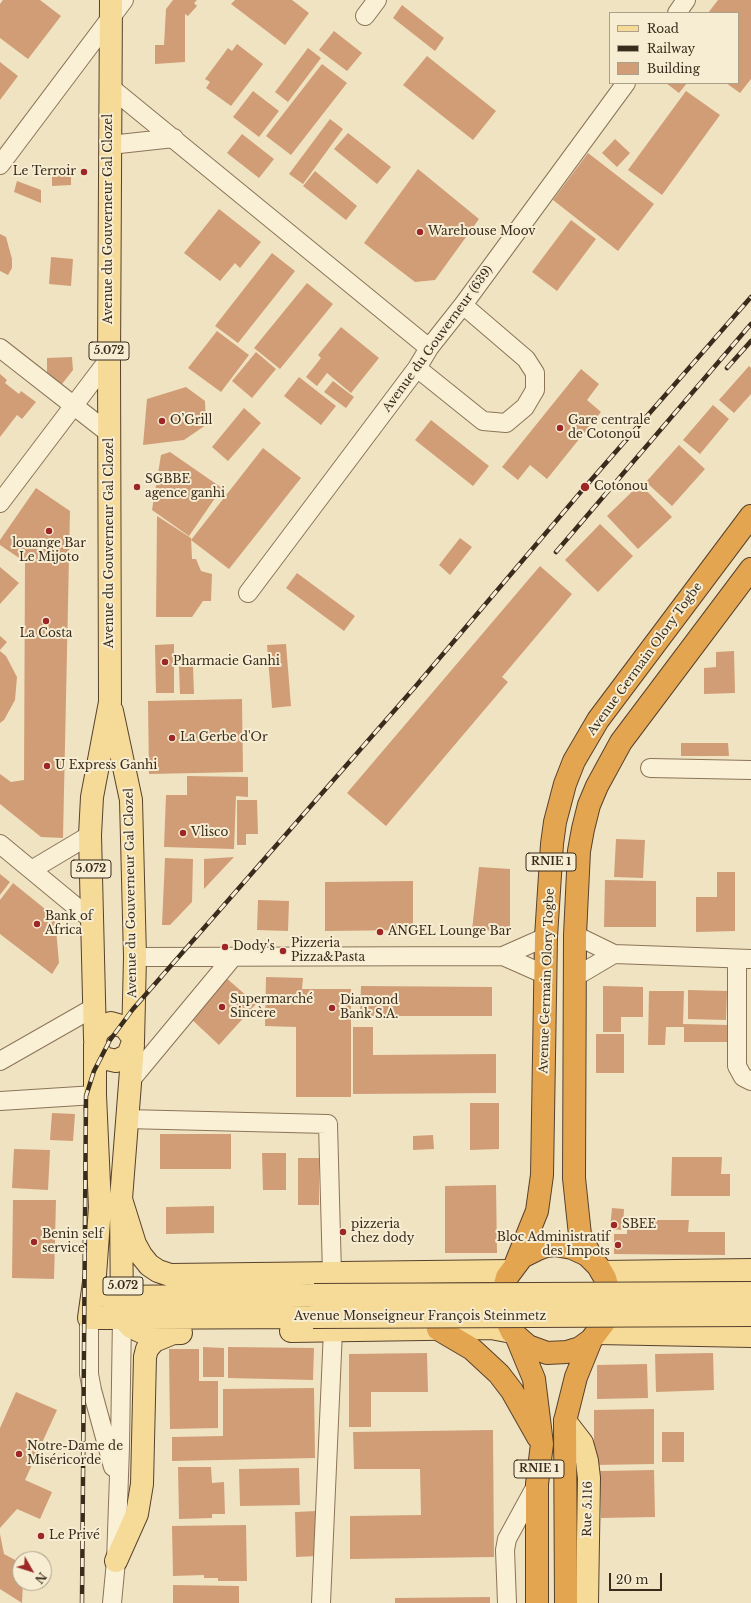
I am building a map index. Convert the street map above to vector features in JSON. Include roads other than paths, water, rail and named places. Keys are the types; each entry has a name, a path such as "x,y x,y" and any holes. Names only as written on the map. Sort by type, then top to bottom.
{"highway":[{"name":"Avenue Germain Olory Togbe","path":"513,1267 537,1211 542,1175 546,937 555,822 565,784 574,761 598,720 751,516"},
{"name":"RNIE 1","path":"566,1603 565,1421 576,1377 595,1336 606,1320 609,1306 608,1285 580,1235 574,1186 574,935 579,851 589,805 597,786 621,742 751,569"},
{"path":"513,1267 522,1257 538,1248 555,1245 572,1248 597,1266"},
{"name":"RNIE 1","path":"513,1267 503,1289 502,1302 504,1315 515,1335 534,1379 542,1444 537,1484 537,1603"},
{"path":"438,1329 472,1349 500,1374 512,1391 542,1444"},
{"path":"515,1335 534,1349 554,1354 574,1350 595,1336"}],"main road":[{"name":"Avenue du Gouverneur Gal Clozel","path":"90,1307 100,1207 95,1095 90,835 92,797 110,702 110,87 115,6"},
{"name":"Avenue du Gouverneur Gal Clozel","path":"110,702 131,800 134,957 133,1041 121,1199 122,1307"},
{"path":"114,1023 127,1028 133,1041 130,1051 125,1058 114,1061 101,1056 95,1042 102,1028 114,1023"},
{"path":"121,1199 135,1244 149,1265 158,1271 170,1275 332,1274 513,1267"},
{"path":"122,1254 129,1280 136,1287 154,1296"},
{"path":"597,1266 751,1270"},
{"name":"Avenue Monseigneur François Steinmetz","path":"122,1307 154,1296 751,1293"},
{"name":"Avenue Monseigneur François Steinmetz","path":"90,1307 122,1307 313,1317 751,1315"},
{"name":"Avenue Monseigneur François Steinmetz","path":"122,1307 131,1327 146,1334 491,1328 515,1335"},
{"path":"116,1561 136,1514 142,1484 144,1357 147,1349 154,1341 172,1333"},
{"path":"595,1336 751,1336"},
{"name":"Rue 5.116","path":"565,1421 582,1443 587,1461 589,1478 587,1603"}],"street":[{"path":"365,16 377,0"},
{"path":"678,12 686,0"},
{"path":"0,165 115,6"},
{"name":"Avenue du Gouverneur (639)","path":"248,593 417,368 429,348 463,305 625,84"},
{"path":"110,87 429,348"},
{"path":"110,145 174,138"},
{"path":"417,368 483,421 506,423 525,407 535,390 535,373 526,359 463,305"},
{"path":"0,348 110,434"},
{"path":"0,503 109,359"},
{"path":"650,768 751,770"},
{"path":"33,869 90,835"},
{"path":"0,844 33,869 92,920"},
{"path":"574,935 614,954 744,959 737,1066 743,1077 751,1081"},
{"path":"134,957 503,956 546,937"},
{"path":"575,978 614,954"},
{"path":"503,956 546,975"},
{"path":"130,1081 233,957"},
{"path":"0,1061 93,1008"},
{"path":"0,1101 95,1095"},
{"path":"126,1119 328,1124 332,1274"},
{"name":"Avenue du Gouverneur Gal Clozel","path":"90,1307 89,1374 92,1390 114,1467 117,1497"},
{"name":"Avenue du Gouverneur Gal Clozel","path":"112,1603 116,1561 122,1307"},
{"path":"321,1603 333,1330"},
{"path":"506,1603 507,1539 537,1484"}],"railway":[{"path":"82,1603 86,1096 94,1071 110,1040 133,1009 415,687 585,487 751,297"},
{"path":"556,552 751,324"},
{"path":"727,368 751,341"}],"place":[{"name":"Le Terroir","path":"84,172"},
{"name":"Warehouse Moov","path":"420,232"},
{"name":"O’Grill","path":"162,421"},
{"name":"Gare centrale de Cotonou","path":"560,428"},
{"name":"SGBBE agence ganhi","path":"137,487"},
{"name":"Cotonou","path":"585,487"},
{"name":"louange Bar Le Mijoto","path":"49,531"},
{"name":"La Costa","path":"46,621"},
{"name":"Pharmacie Ganhi","path":"165,662"},
{"name":"La Gerbe d'Or","path":"172,738"},
{"name":"U Express Ganhi","path":"47,766"},
{"name":"Vlisco","path":"183,833"},
{"name":"Bank of Africa","path":"37,924"},
{"name":"ANGEL Lounge Bar","path":"380,932"},
{"name":"Dody's","path":"225,947"},
{"name":"Pizzeria Pizza&Pasta","path":"283,951"},
{"name":"Supermarché Sincère","path":"222,1007"},
{"name":"Diamond Bank S.A.","path":"332,1008"},
{"name":"SBEE","path":"614,1225"},
{"name":"pizzeria chez dody","path":"343,1232"},
{"name":"Benin self service","path":"34,1242"},
{"name":"Bloc Administratif des Impots","path":"618,1245"},
{"name":"Notre-Dame de Miséricorde","path":"19,1454"},
{"name":"Le Privé","path":"41,1536"}]}
